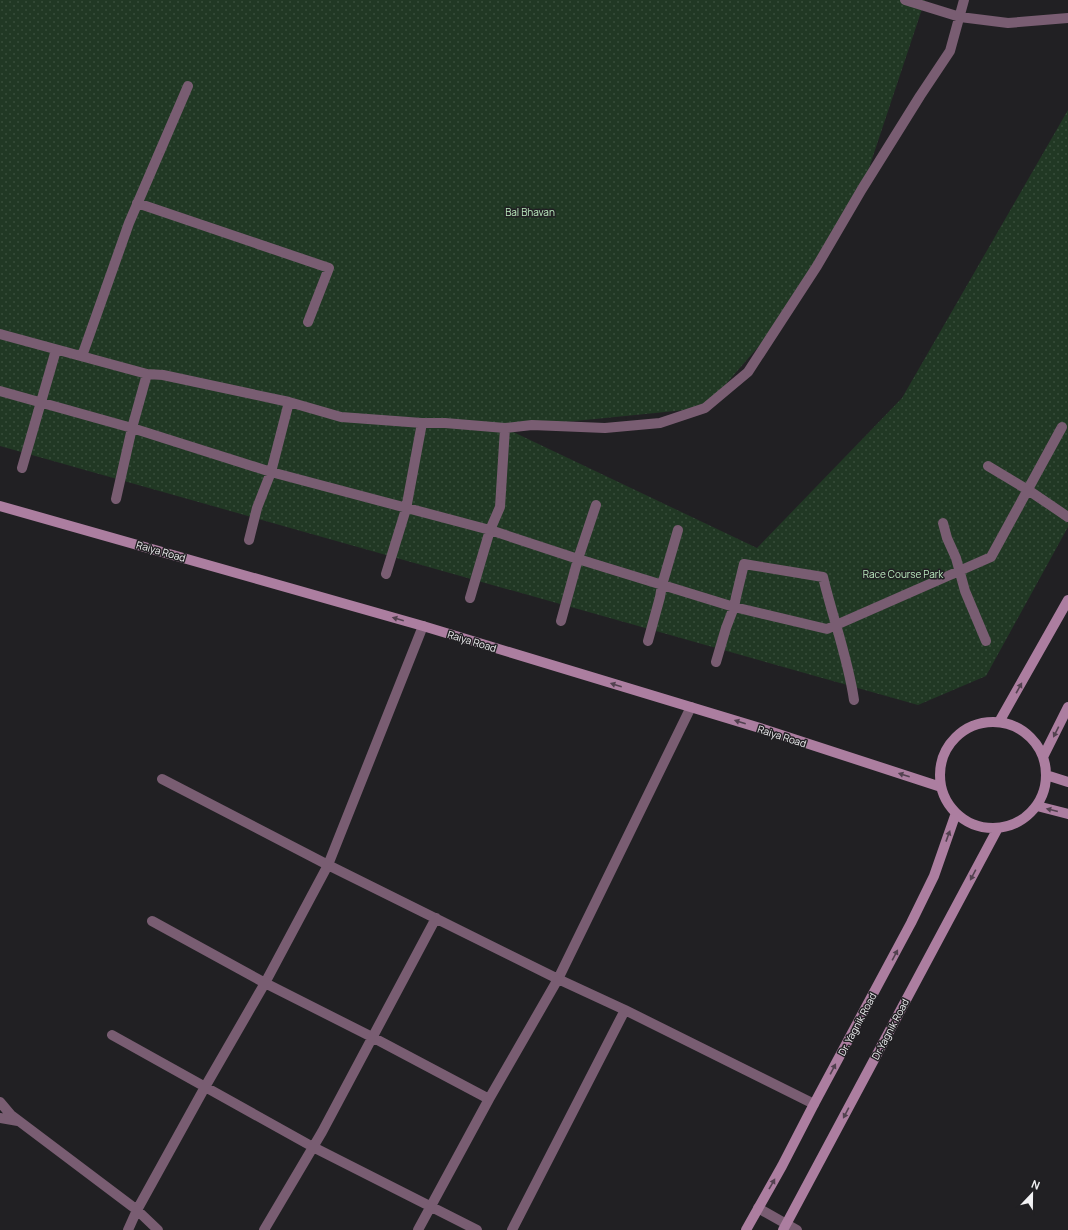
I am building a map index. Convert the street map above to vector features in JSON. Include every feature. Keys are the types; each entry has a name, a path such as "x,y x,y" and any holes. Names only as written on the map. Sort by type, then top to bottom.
{"main road":[{"name":"Raiya Road","path":"0,506 423,626 763,729 941,787"},
{"path":"999,722 1068,600"},
{"path":"1043,757 1068,708"},
{"path":"984,722 999,722 1014,726 1026,733 1036,744 1043,757 1046,768 1044,793 1037,806 1026,818 1013,825 998,828 983,827 968,822 956,813 947,801 941,787 940,773 942,760 947,747 956,737 969,728 984,722"},
{"path":"1046,775 1068,782"},
{"path":"1037,806 1068,814"},
{"name":"Dr. Yagnik Road","path":"746,1230 782,1166 912,923 934,876 956,813"},
{"name":"Dr.Yagnik Road","path":"785,1227 998,828"}],"street":[{"path":"905,0 960,17 1008,23 1068,18"},
{"path":"0,334 147,374 163,375 289,402 342,417 505,428 532,425 605,428 660,423 705,408 748,372 817,266 915,102 950,51 964,0"},
{"path":"82,356 129,223 188,86"},
{"path":"137,203 329,268 308,322"},
{"path":"22,468 56,350"},
{"path":"116,499 132,428 147,374"},
{"path":"0,391 132,428 271,472 406,509 490,530 578,560 734,607 827,629 991,557 1062,427"},
{"path":"249,540 257,508 271,472 289,402"},
{"path":"386,574 406,509 422,423"},
{"path":"470,598 490,530 500,506 505,428"},
{"path":"988,466 1028,490 1068,517"},
{"path":"561,621 578,560 596,505"},
{"path":"943,522 947,538 960,571 965,591 986,641"},
{"path":"648,641 678,530"},
{"path":"716,662 734,607 744,564 823,577 837,624 850,676 854,700"},
{"path":"128,1230 137,1210 265,983 328,865 423,626"},
{"path":"418,1230 558,979 691,707"},
{"path":"162,779 328,865 814,1104"},
{"path":"264,1230 313,1147 436,918"},
{"path":"152,921 265,983 490,1099"},
{"path":"512,1230 625,1010"},
{"path":"112,1035 313,1147 477,1230"},
{"path":"0,1102 18,1121 137,1210 158,1230"},
{"path":"0,1118 18,1121"},
{"path":"758,1208 785,1227 797,1230"}],"green space":[{"name":"Bal Bhavan","path":"0,0 925,0 862,189 779,323 705,408 505,428 757,548 902,398 1068,110 1068,527 986,676 918,705 0,446"}],"park label":[{"name":"Race Course Park","path":"903,574"}]}
